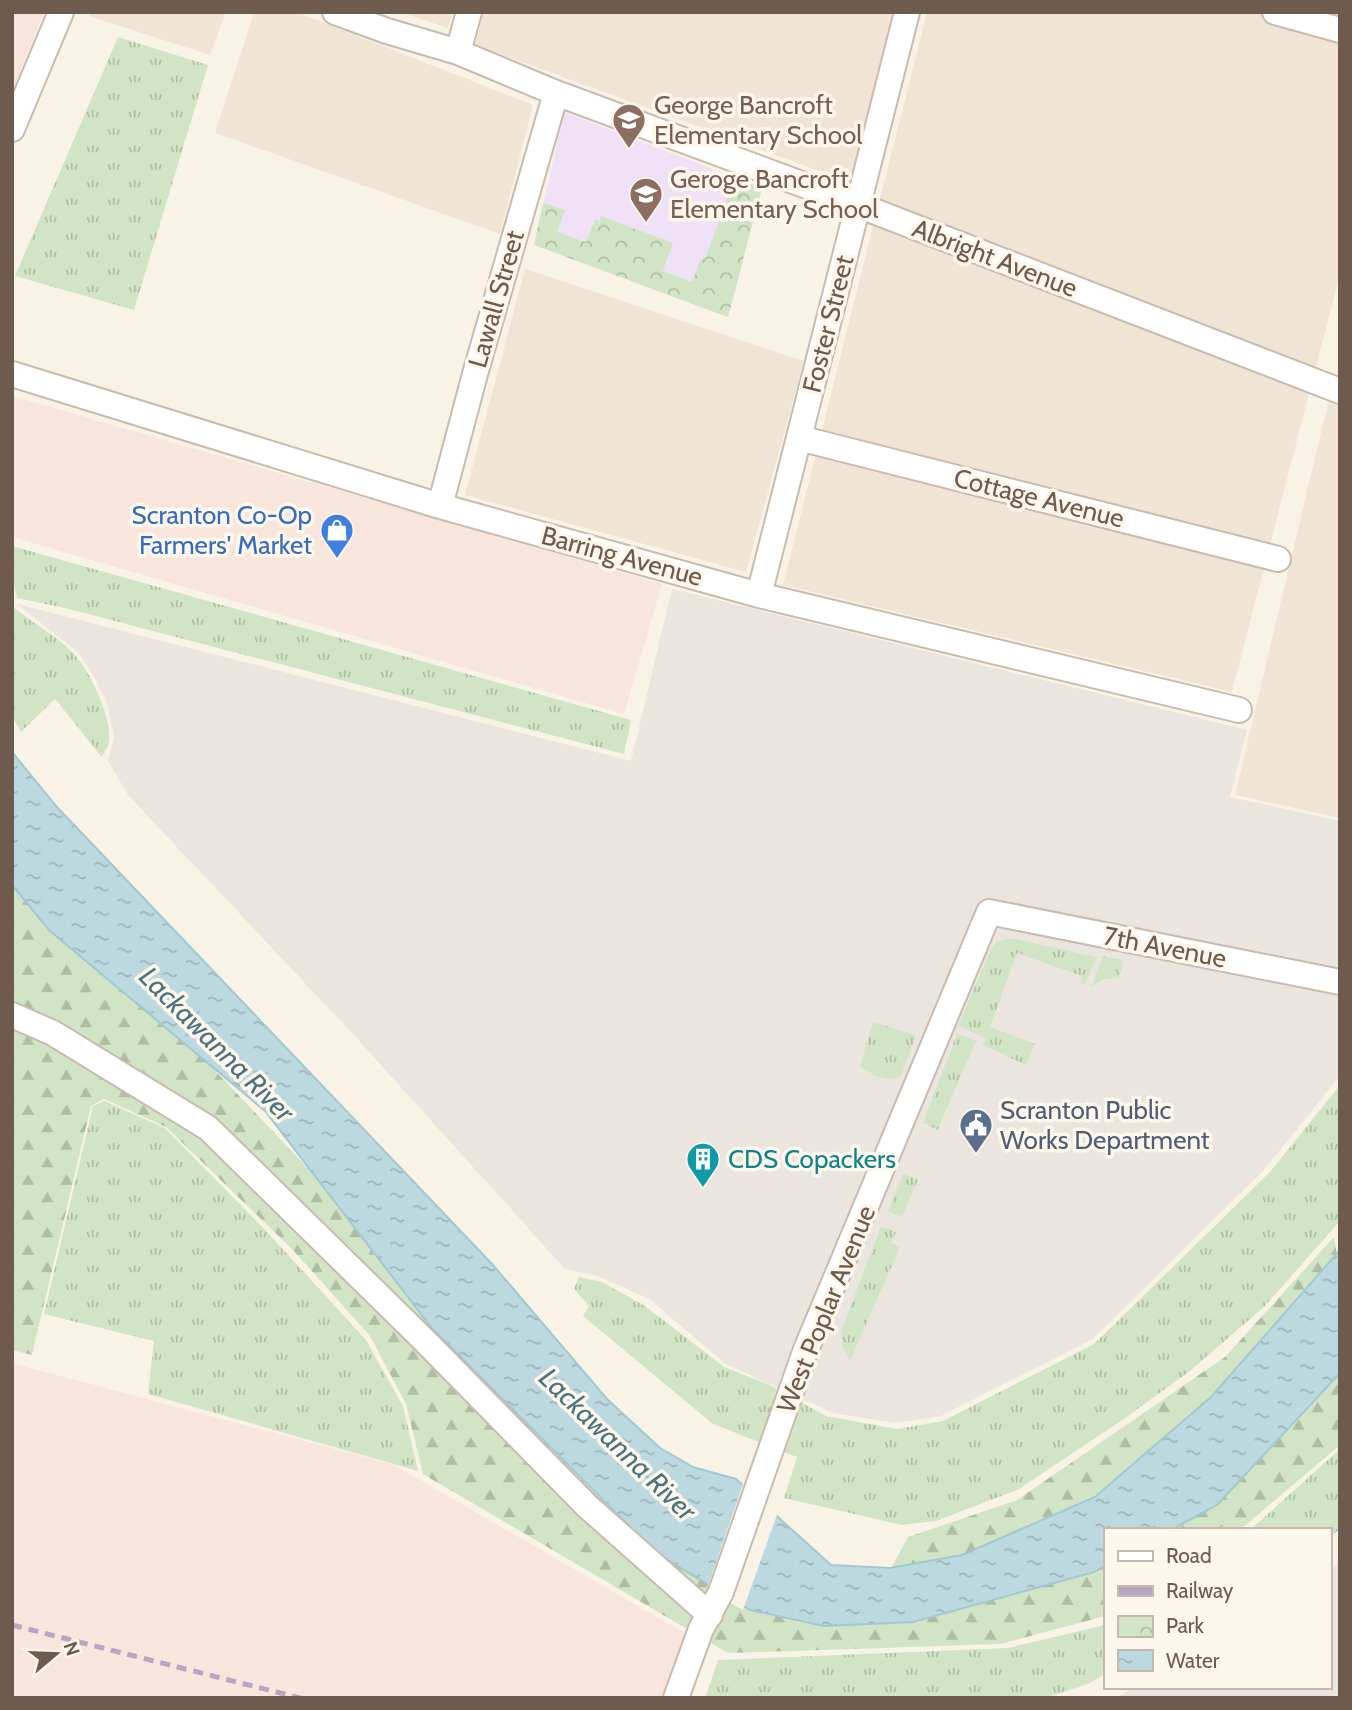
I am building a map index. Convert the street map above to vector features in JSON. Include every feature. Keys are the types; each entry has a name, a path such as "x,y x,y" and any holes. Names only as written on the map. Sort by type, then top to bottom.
{"street":[{"path":"12,129 61,12"},
{"name":"Albright Avenue","path":"335,12 458,52 556,93 858,205 1340,391"},
{"path":"458,52 469,12"},
{"name":"Foster Street","path":"759,594 906,12"},
{"path":"1275,12 1340,30"},
{"name":"Lawall Street","path":"440,506 556,93"},
{"name":"Barring Avenue","path":"12,374 440,506 759,594 1239,710"},
{"name":"Cottage Avenue","path":"799,438 1278,559"},
{"name":"7th Avenue","path":"989,912 1340,982"},
{"name":"West Poplar Avenue","path":"676,1698 701,1629 721,1592 805,1352 989,912"},
{"path":"12,1015 53,1033 208,1128 424,1340 587,1506 710,1615"}],"shaded area":[{"path":"12,12 44,12 12,93"},
{"path":"90,12 226,12 210,55 89,16"},
{"path":"254,12 297,12 533,105 500,234 215,133"},
{"path":"400,12 453,12 448,28"},
{"path":"484,12 893,12 852,183 475,45"},
{"path":"927,12 1340,12 1340,274 1232,692 783,585"},
{"name":"Geroge Bancroft Elementary School","path":"564,112 762,188 728,317 534,245"},
{"path":"525,269 804,361 746,572 465,495"},
{"name":"Scranton Co-Op Farmers' Market","path":"12,396 662,584 624,714 12,537"},
{"path":"1328,403 1340,406 1340,818 1235,795"},
{"path":"672,589 1247,730 1230,797 1340,821 1340,1076 1262,1172 1093,1339 941,1416 895,1423 833,1413 726,1364 649,1299 598,1276 565,1269 351,1032 128,795 108,761 114,737 107,703 94,677 79,653 17,604 631,761","holes":["1011,938 1096,957 1083,976 1017,952 983,1045 985,1038 958,1026 991,949 997,942","978,1042 939,1129 924,1123 954,1045"]},
{"path":"12,1363 394,1465 688,1635 666,1698 12,1698"},
{"path":"1340,1560 1340,1698 1116,1698 1132,1689 1331,1689 1331,1571"}],"green space":[{"path":"118,37 208,65 134,310 15,276"},
{"path":"732,177 762,188 728,317 534,245 543,203 565,210 557,232 586,242 595,219 600,221 601,216 673,243 663,271 692,282 701,258 705,259 728,197 729,192 726,191"},
{"path":"12,546 631,720 624,754 65,608 17,598 12,577"},
{"path":"12,606 66,646 86,670 104,708 107,721 109,742 102,757 55,699 21,732 12,716"},
{"path":"12,879 180,1034 501,1370 875,1598 908,1537 1017,1500 1225,1357 1334,1237 1340,1273 1340,1445 1242,1528 1104,1528 1104,1616 1000,1644 728,1653 423,1474 406,1404 370,1336 293,1250 166,1127 104,1099 91,1106 32,1355 12,1350"},
{"path":"1011,938 1097,957 1085,984 1080,983 1082,976 1017,953 990,1027 1035,1044 1026,1065 983,1045 985,1038 958,1026 991,949 997,942"},
{"path":"1103,956 1123,960 1119,978 1104,979 1091,987"},
{"path":"873,1022 916,1035 901,1076 885,1078 860,1066"},
{"path":"957,1034 978,1041 938,1130 923,1123"},
{"path":"1340,1085 1340,1221 1265,1306 1190,1371 1019,1489 936,1521 902,1525 784,1498 797,1457 713,1424 583,1316 589,1306 574,1289 579,1277 602,1282 645,1306 724,1367 768,1384 826,1416 897,1429 943,1421 1094,1344 1270,1172"},
{"path":"104,1101 165,1128 268,1233 366,1340 403,1406 418,1471 148,1394 154,1341 44,1314 93,1106"},
{"path":"903,1174 918,1179 902,1217 888,1211"},
{"path":"881,1227 896,1232 891,1243 900,1247 850,1361 842,1345 841,1331"},
{"path":"1340,1449 1340,1529 1331,1536 1331,1528 1252,1528"},
{"path":"1104,1625 1104,1675 1088,1684 1045,1698 705,1698 718,1660 1008,1648"}],"water":[{"name":"Lackawanna River","path":"12,752 56,806 493,1265 607,1399 660,1448 693,1467 736,1479 831,1565 890,1568 962,1555 1095,1497 1211,1397 1340,1250 1340,1373 1217,1505 1175,1528 1104,1528 1104,1567 1094,1572 913,1622 824,1626 750,1610 656,1553 431,1327 265,1111 49,930 12,885"}],"pier":[{"path":"744,1481 778,1512 743,1610 707,1589"}],"railway":[{"path":"12,1625 300,1698"}],"place":[{"name":"George Bancroft Elementary School","path":"629,150"},
{"name":"Geroge Bancroft Elementary School","path":"646,224"},
{"name":"Scranton Co-Op Farmers' Market","path":"337,560"},
{"name":"Scranton Public Works Department","path":"976,1155"},
{"name":"CDS Copackers","path":"703,1189"}]}
